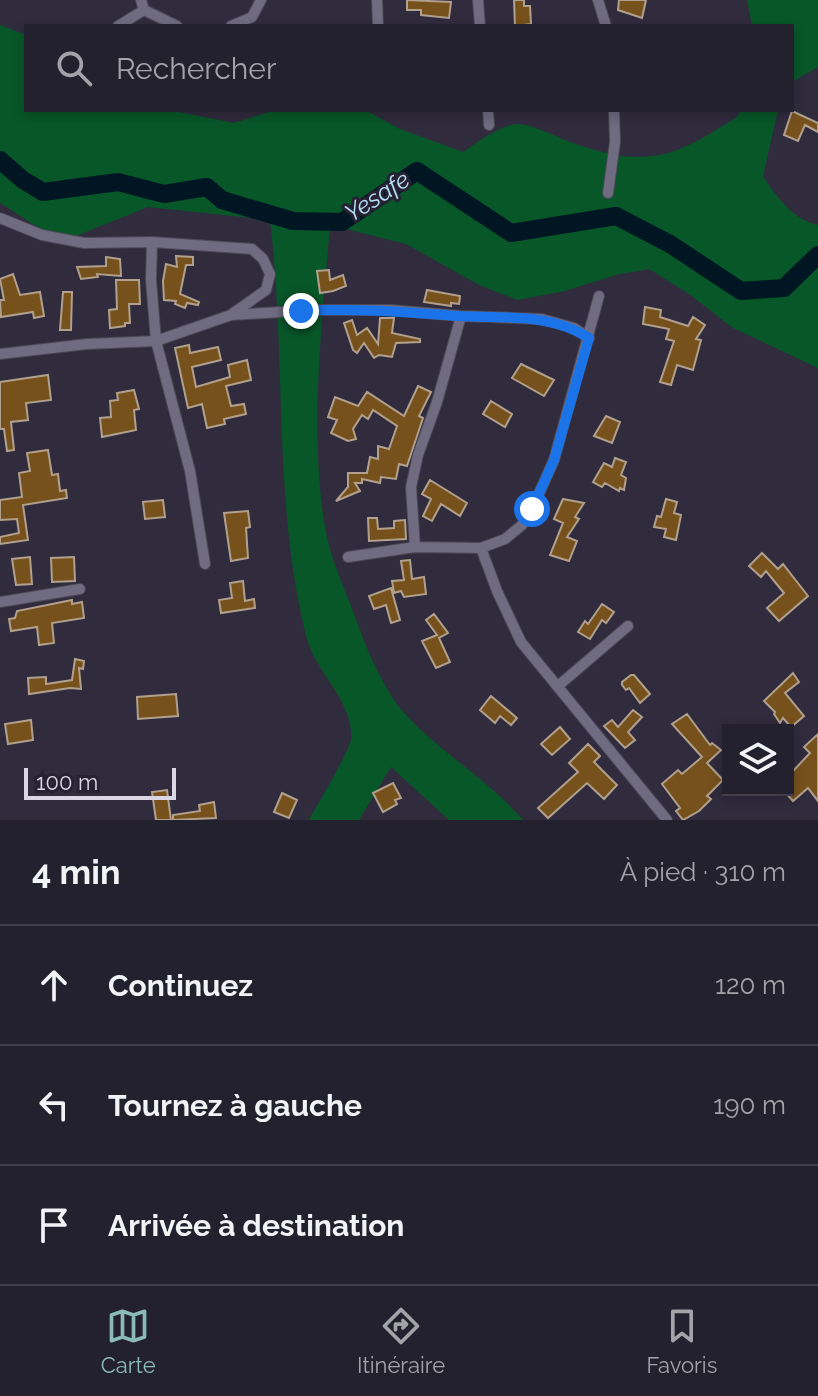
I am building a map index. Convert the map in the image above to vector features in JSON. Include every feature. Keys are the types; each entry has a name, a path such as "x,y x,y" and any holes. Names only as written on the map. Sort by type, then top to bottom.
{"street":[{"path":"236,24 252,17 261,0"},
{"path":"377,0 378,24"},
{"path":"478,0 480,24"},
{"path":"598,0 605,24"},
{"path":"120,24 143,5 174,24"},
{"path":"488,112 489,125"},
{"path":"608,193 615,142 614,112"},
{"path":"0,218 42,235 84,243 152,242 252,249 263,259 270,274 266,290 231,315 156,341 87,344 0,354"},
{"path":"152,242 151,280 156,341 190,471 205,564"},
{"path":"348,557 415,547 481,548 505,539 522,525 554,460 599,296"},
{"path":"231,315 391,310 542,319 574,328 589,338"},
{"path":"415,547 411,487 461,316"},
{"path":"481,548 521,642 667,820"},
{"path":"0,602 80,589"},
{"path":"558,686 628,626"}],"green space":[{"path":"747,0 818,0 818,67 794,81 794,24 752,24"},
{"path":"0,25 24,34 24,112 179,112 234,123 269,112 369,112 400,129 463,152 497,130 518,124 596,150 639,157 658,155 695,142 738,116 739,112 778,112 763,176 793,213 818,225 818,368 733,328 689,294 649,269 517,300 479,285 406,244 330,225 317,415 320,491 327,539 334,562 371,656 398,706 523,820 449,820 391,767 359,820 309,820 351,739 347,713 307,639 296,588 284,484 278,325 270,220 148,207 71,238 50,235 0,203"}],"building":[{"path":"407,0 451,2 449,18 421,15 421,10 407,10"},
{"path":"514,0 524,0 524,6 530,6 531,24 515,24"},
{"path":"619,0 646,0 642,18 618,10"},
{"path":"792,112 818,123 818,132 805,125 798,141 784,135"},
{"path":"176,256 193,257 193,265 186,265 180,294 199,302 198,305 187,303 185,308 175,304 176,301 164,300 166,264 177,267"},
{"path":"106,257 120,259 121,276 97,274 98,277 81,279 77,267 106,266"},
{"path":"329,270 330,280 343,275 346,286 320,293 317,271"},
{"path":"13,274 20,295 40,292 44,316 34,318 33,312 1,317 0,300 4,300 0,279"},
{"path":"116,280 139,280 140,304 129,304 130,323 110,328 109,310 117,309"},
{"path":"427,290 460,296 459,304 451,303 451,306 424,302"},
{"path":"63,292 72,292 71,330 60,330"},
{"path":"645,307 661,310 660,317 688,326 693,317 705,325 696,339 701,340 693,370 677,365 671,385 660,382 674,341 666,339 669,329 643,324"},
{"path":"380,318 394,318 392,333 420,339 420,342 396,343 392,357 379,355 374,358 364,343 357,353 353,350 344,323 352,320 357,335 367,328 378,344"},
{"path":"189,345 190,353 218,347 221,360 192,367 196,387 230,377 228,365 247,360 251,380 226,386 231,406 244,404 246,414 224,419 225,424 207,428 202,404 188,408 175,348"},
{"path":"521,364 554,380 544,396 512,378"},
{"path":"48,375 51,400 26,403 28,420 11,422 14,450 7,451 4,429 0,429 0,382"},
{"path":"418,386 431,392 419,416 423,418 407,466 399,464 396,479 381,477 380,483 362,479 362,483 355,483 360,491 336,501 348,487 348,473 367,473 370,457 378,459 378,446 389,449 397,426 373,410 368,419 362,415 353,429 356,439 348,441 331,433 337,420 328,417 335,397 358,406 367,392 404,416"},
{"path":"134,390 139,409 134,410 136,430 102,437 100,418 111,417 110,401 118,400 117,393"},
{"path":"491,401 512,414 505,427 483,414"},
{"path":"606,416 620,422 612,443 594,436"},
{"path":"48,450 52,475 58,474 60,491 66,490 67,498 23,505 28,540 0,544 0,537 19,533 17,519 0,520 0,500 22,497 19,473 30,471 27,453"},
{"path":"615,458 626,462 621,475 626,478 624,490 620,488 619,491 605,483 602,487 593,482 604,463 612,467"},
{"path":"430,480 467,503 460,516 441,504 432,521 423,516 431,499 422,494"},
{"path":"563,499 584,503 575,517 579,519 567,537 577,541 569,561 550,555 563,523 554,519"},
{"path":"666,499 677,502 674,513 681,515 676,540 664,537 666,529 654,527 657,516 661,517"},
{"path":"163,500 165,517 145,519 143,502"},
{"path":"248,511 248,558 231,561 224,513"},
{"path":"368,518 377,518 378,529 394,528 394,521 405,520 406,539 369,541"},
{"path":"762,553 778,569 783,564 808,596 779,621 767,608 784,593 766,571 761,577 749,566"},
{"path":"30,557 32,584 16,585 12,559"},
{"path":"74,557 75,581 52,582 51,558"},
{"path":"410,560 412,579 424,577 426,594 404,597 401,591 394,593 392,581 404,580 401,561"},
{"path":"243,581 245,601 254,599 255,608 221,613 219,600 232,598 230,583"},
{"path":"391,588 400,620 391,623 386,605 374,609 369,596"},
{"path":"72,600 72,604 82,602 84,618 52,623 54,643 39,645 37,627 11,631 9,619 15,618 17,611"},
{"path":"602,604 614,612 606,623 602,620 590,639 578,632"},
{"path":"434,614 448,633 439,638 450,662 436,668 422,641 437,635 426,620"},
{"path":"75,659 84,661 83,669 79,668 81,689 29,694 28,678 46,677 46,684 72,680"},
{"path":"793,673 799,682 785,693 804,716 794,724 788,724 783,718 780,723 775,712 764,701"},
{"path":"631,675 650,694 640,703 629,688 626,690 622,685"},
{"path":"176,694 178,716 138,719 137,697"},
{"path":"491,696 517,718 511,725 500,716 495,723 480,710"},
{"path":"633,710 642,717 628,732 635,740 625,748 604,726 612,720 618,727"},
{"path":"687,714 710,745 712,743 721,750 707,763 722,781 707,796 711,799 699,811 683,820 676,811 680,808 662,784 678,770 682,774 702,757 672,724"},
{"path":"31,720 33,740 8,744 5,724"},
{"path":"560,727 570,739 552,755 541,744"},
{"path":"818,734 818,801 808,788 793,801 788,796 794,796 794,770 810,753 804,747"},
{"path":"588,744 600,756 594,762 617,785 604,799 587,783 548,818 538,808 578,772 569,763"},
{"path":"393,783 401,798 383,812 373,793"},
{"path":"167,790 171,820 156,820 152,792"},
{"path":"282,793 297,800 289,818 274,812"},
{"path":"214,802 216,818 173,820 173,815 200,811 199,805"}],"waterway":[{"name":"Yesafe","path":"0,160 43,192 118,182 164,194 207,187 222,200 293,221 342,222 417,171 511,233 616,216 670,244 741,291 784,288 818,255"}],"route":[{"path":"301,311 391,310 542,319 574,328 589,338 554,460 532,509"}]}
